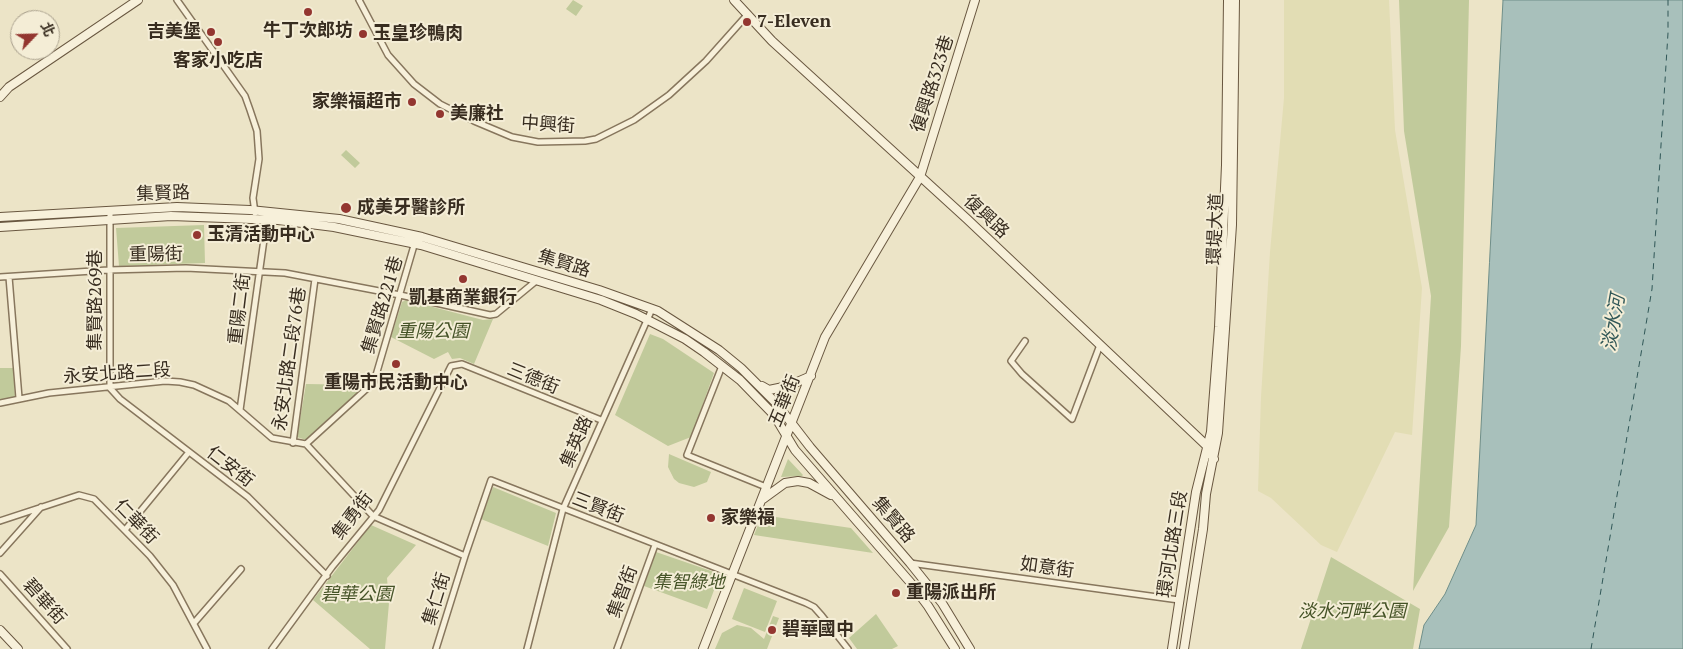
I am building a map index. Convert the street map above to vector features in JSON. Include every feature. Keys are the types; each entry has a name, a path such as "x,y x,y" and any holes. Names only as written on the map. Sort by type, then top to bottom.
{"street":[{"path":"0,97 9,87 138,0"},
{"path":"177,0 236,84 250,110 257,131 259,159 253,198 255,215"},
{"name":"中興街","path":"359,0 388,55 414,84 440,104 474,121 512,137 538,142 585,141 617,130 634,120 669,95 706,61 748,14"},
{"name":"復興路","path":"734,0 772,41 1206,445 1214,459"},
{"name":"復興路323巷","path":"920,177 975,0"},
{"name":"環堤大道","path":"1228,0 1232,43"},
{"name":"環堤大道","path":"1214,459 1218,433 1228,302 1232,43 1235,0"},
{"name":"環堤大道","path":"1206,445 1211,432 1231,119"},
{"name":"五華街","path":"703,649 825,337 920,177"},
{"name":"集賢路","path":"0,217 177,207 267,216 415,240 599,290 652,309 692,331 741,368 758,384 910,563 942,604 970,649"},
{"name":"集賢路269巷","path":"110,212 108,270 110,388"},
{"name":"集賢路","path":"0,227 171,216 255,215"},
{"name":"重陽二街","path":"240,410 267,216"},
{"name":"集賢路","path":"415,240 536,281 601,300 647,319 685,339 722,366 740,380 774,415 786,437 919,594 956,649"},
{"name":"集賢路221巷","path":"306,444 374,382 415,240"},
{"name":"重陽街","path":"0,277 108,270 186,268 259,272 315,279 400,294 490,315 496,314 536,281"},
{"path":"9,277 18,398"},
{"name":"永安北路二段76巷","path":"293,443 315,279"},
{"name":"集英路","path":"527,649 563,509 652,309"},
{"path":"1025,341 1011,361 1022,374 1072,418 1100,345"},
{"name":"三德街","path":"455,364 462,364 601,420"},
{"name":"集勇街","path":"272,649 379,510 448,369 455,364"},
{"path":"722,366 688,455 766,486"},
{"path":"758,384 769,390 795,384 811,376"},
{"name":"永安北路二段","path":"0,403 18,398 165,381 194,385 229,401 272,438 306,444"},
{"name":"仁安街","path":"110,388 120,399 248,497 327,576"},
{"path":"306,444 373,516 465,556"},
{"name":"環河北路三段","path":"1172,649 1196,492 1206,445"},
{"path":"125,530 189,452"},
{"name":"環河北路三段","path":"1184,649 1206,494 1214,459"},
{"name":"三賢街","path":"465,556 491,480 814,607 848,649"},
{"path":"762,500 785,483 798,481 809,483 838,499"},
{"name":"仁華街","path":"0,522 42,506 79,495 94,500 125,530 173,585 207,649"},
{"path":"0,553 42,506"},
{"name":"集智街","path":"617,649 656,545"},
{"name":"集仁街","path":"436,649 465,556"},
{"name":"如意街","path":"910,563 1179,600"},
{"path":"1185,565 1197,566"},
{"path":"194,622 241,569"},
{"name":"碧華街","path":"0,574 67,649"},
{"path":"0,630 18,649"}],"shaded area":[{"path":"1284,0 1389,0 1395,130 1422,288 1412,435 1395,432 1337,552 1321,545 1271,498 1258,491 1261,397 1270,252 1284,98"}],"green space":[{"path":"573,0 583,6 576,16 566,9"},
{"path":"1399,0 1469,0 1461,346 1449,527 1413,591 1431,296 1404,131"},
{"path":"346,150 360,163 355,168 341,155"},
{"path":"204,225 205,263 119,266 116,228"},
{"name":"重陽公園","path":"406,300 483,320 493,319 474,364 460,358 452,359 448,352 434,359 391,337 402,302"},
{"path":"650,334 663,339 714,373 691,437 668,446 615,415"},
{"path":"0,368 13,368 15,397 12,400 0,401"},
{"path":"306,384 367,385 306,440 297,437"},
{"path":"669,454 711,472 707,482 694,487 679,483 674,479 668,467"},
{"path":"788,459 803,475 802,476 781,477"},
{"path":"493,487 556,513 548,546 481,519"},
{"path":"762,515 851,528 873,553 754,535"},
{"name":"碧華公園","path":"371,525 416,545 387,578 389,603 385,649 370,649 313,600"},
{"name":"集智綠地","path":"656,552 720,574 707,609 644,586"},
{"name":"淡水河畔公園","path":"1331,557 1420,609 1413,649 1301,649"},
{"path":"744,588 777,601 765,632 732,619"},
{"path":"876,614 898,646 892,649 857,649 849,638"},
{"path":"773,616 779,618 767,649 715,649 722,633 737,625 751,628 764,639"}],"water":[{"name":"淡水河","path":"1503,0 1683,0 1683,649 1419,649 1424,625 1445,594 1476,525"}],"ferry route":[{"path":"1591,649 1652,289 1668,33 1668,0"}],"place":[{"name":"牛丁次郎坊","path":"308,12"},
{"name":"7-Eleven","path":"747,22"},
{"name":"吉美堡","path":"211,32"},
{"name":"玉皇珍鴨肉","path":"363,34"},
{"name":"客家小吃店","path":"218,42"},
{"name":"家樂福超市","path":"412,102"},
{"name":"美廉社","path":"440,114"},
{"name":"成美牙醫診所","path":"346,208"},
{"name":"玉清活動中心","path":"197,235"},
{"name":"凱基商業銀行","path":"463,279"},
{"name":"重陽市民活動中心","path":"396,364"},
{"name":"家樂福","path":"711,518"},
{"name":"重陽派出所","path":"896,593"},
{"name":"碧華國中","path":"772,630"}]}
